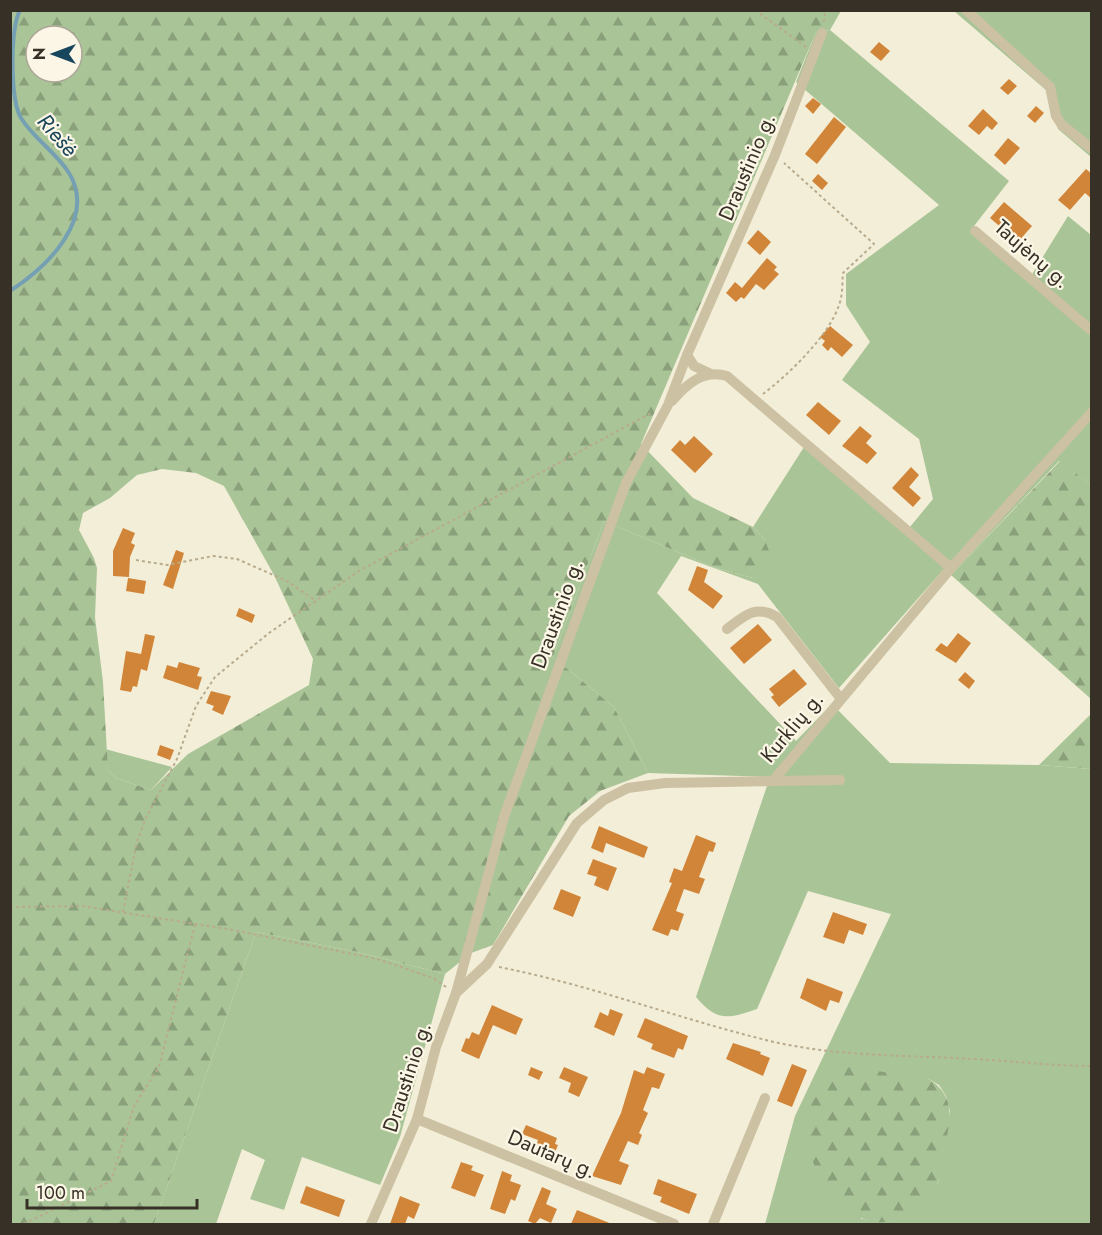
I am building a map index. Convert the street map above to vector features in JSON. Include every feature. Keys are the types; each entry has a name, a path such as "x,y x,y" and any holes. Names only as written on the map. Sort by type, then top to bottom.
{"street":[{"path":"966,10 1050,87 1056,116 1062,125 1092,148"},
{"name":"Draustinio g.","path":"371,1224 417,1119 436,1047 456,993 504,817 626,483 668,405 687,355 775,155 822,33"},
{"name":"Taujėnų g.","path":"975,231 1092,331"},
{"path":"687,355 694,366 709,373 727,376 866,492 951,568"},
{"path":"668,405 684,388 709,373"},
{"name":"Kurklių g.","path":"456,993 487,964 577,823 604,800 628,788 664,783 773,781 951,568 1092,412"},
{"path":"727,629 749,612 767,611 777,617 841,699"},
{"path":"773,781 840,780"},
{"path":"713,1224 765,1098"},
{"name":"Dautarų g.","path":"417,1119 674,1224"}],"path":[{"path":"755,10 816,53"},
{"path":"756,400 789,374 836,314 841,302 843,273 874,244 775,155"},
{"path":"123,912 137,841 146,818 177,759 204,690 215,677 246,651 359,571 562,464 603,437 668,405"},
{"path":"136,560 167,565 213,556 237,559 287,581 316,601"},
{"path":"10,907 82,906 195,924 377,959 433,978 456,993"},
{"path":"24,1224 111,1181 134,1106 159,1067 195,924"},
{"path":"487,964 593,989 769,1041 814,1050 974,1059 1054,1067 1092,1066"}],"green space":[{"path":"10,11 841,11 830,30 816,32 641,444 693,498 753,527 765,540 769,551 766,570 753,578 716,568 604,521 553,657 614,707 648,773 600,791 569,816 493,945 471,953 445,974 353,951 256,932 154,1224 11,1224","holes":["162,469 196,473 224,486 274,575 313,659 309,685 188,754 151,790 116,778 108,771 103,682 95,617 97,568 79,530 83,513 110,498 137,475"]},
{"path":"954,11 1091,11 1091,157 1058,129 1046,90"},
{"path":"830,30 1009,181 974,226 1031,276 1068,216 1091,235 1091,485 1059,461 951,575 944,569 839,688 758,584 681,556 657,593 796,741 832,704 890,763 1039,765 1091,769 1091,1224 765,1224 795,1116 891,914 808,891 757,1009 730,1016 710,1011 696,997 770,777 648,773 614,707 553,657 604,521 716,568 753,578 765,540 753,527 804,447 905,533 933,499 919,439 842,380 870,342 846,305 846,274 939,205 796,82 816,32","holes":["927,1078 939,1085 946,1096 950,1111 938,1183 894,1221 861,1219"]},
{"path":"1060,461 1091,485 1091,699 951,575"},
{"path":"1091,714 1091,769 1039,765"},
{"path":"105,749 172,767 151,790 116,778 108,771"},
{"path":"256,932 353,951 445,974 400,1137 380,1185 302,1157 284,1210 250,1199 265,1160 242,1149 216,1224 154,1224"},
{"path":"841,1066 927,1078 937,1085 948,1101 948,1130 938,1182 928,1199 905,1217 877,1222 857,1216 845,1209 830,1195 816,1171 806,1121 810,1090 825,1072"}],"building":[{"path":"879,42 890,51 881,61 870,52"},
{"path":"1009,79 1017,86 1008,95 1000,88"},
{"path":"813,98 821,104 813,114 805,106"},
{"path":"1036,106 1044,113 1035,123 1027,116"},
{"path":"983,109 998,123 992,130 987,126 979,135 968,126"},
{"path":"834,117 846,127 817,164 805,154"},
{"path":"1008,138 1020,148 1005,165 994,155"},
{"path":"1086,169 1092,174 1092,199 1085,193 1070,210 1058,200"},
{"path":"818,174 828,183 822,190 812,181"},
{"path":"1004,202 1032,226 1018,242 990,218"},
{"path":"758,230 771,242 760,255 747,243"},
{"path":"767,258 777,267 774,270 779,274 764,290 756,284 744,299 741,297 736,302 726,293 735,282 742,288"},
{"path":"830,326 853,345 842,357 831,347 828,351 822,345 825,341 820,337"},
{"path":"818,402 841,421 829,435 806,415"},
{"path":"860,426 872,436 866,443 877,453 867,464 842,446"},
{"path":"694,436 713,454 695,473 671,450 680,440 685,445"},
{"path":"911,467 919,475 909,487 921,498 913,507 892,488"},
{"path":"123,528 135,533 131,543 135,545 130,557 129,577 113,576 113,551"},
{"path":"176,550 184,553 173,589 163,585"},
{"path":"697,566 708,570 704,582 723,596 713,609 688,590"},
{"path":"128,578 146,581 144,594 126,591"},
{"path":"239,608 255,615 252,623 236,616"},
{"path":"758,624 772,640 744,664 730,648"},
{"path":"958,633 971,643 956,663 935,650 941,643 947,647"},
{"path":"145,634 155,636 147,671 141,669 137,687 133,686 131,692 120,690 126,651 141,654"},
{"path":"179,662 200,668 197,676 202,677 198,690 163,678 167,665 177,668"},
{"path":"794,669 807,684 779,707 771,697 774,695 769,689"},
{"path":"965,672 975,681 969,689 958,680"},
{"path":"211,691 231,696 223,715 212,710 214,706 206,703"},
{"path":"160,745 174,750 170,760 157,755"},
{"path":"599,826 648,847 644,858 606,843 603,853 591,848"},
{"path":"696,835 716,843 713,852 709,851 699,877 705,879 699,894 684,889 676,911 684,914 678,931 671,929 668,936 652,930 672,883 669,882 674,868 682,871"},
{"path":"593,859 617,868 608,891 594,885 597,877 587,874"},
{"path":"561,889 581,897 573,917 553,909"},
{"path":"833,912 867,924 863,935 849,930 844,944 823,937"},
{"path":"807,978 843,992 839,1003 830,1000 826,1011 800,998"},
{"path":"492,1005 523,1019 516,1035 493,1025 479,1059 461,1051 466,1038 469,1039 472,1032 479,1035"},
{"path":"610,1009 623,1014 614,1036 594,1027 600,1012 608,1016"},
{"path":"645,1018 688,1036 683,1050 678,1048 674,1058 651,1049 653,1044 637,1037"},
{"path":"733,1043 761,1052 760,1054 770,1058 763,1076 726,1059"},
{"path":"792,1064 807,1070 792,1107 777,1101"},
{"path":"531,1067 543,1072 539,1080 528,1075"},
{"path":"564,1067 588,1077 579,1097 568,1092 571,1083 559,1078"},
{"path":"647,1067 665,1074 659,1089 652,1087 643,1110 648,1113 639,1133 642,1135 638,1145 628,1141 619,1161 629,1165 621,1185 592,1176 621,1113 634,1070 644,1074"},
{"path":"526,1125 557,1138 555,1144 558,1145 552,1159 534,1152 538,1140 522,1134"},
{"path":"461,1162 473,1166 471,1170 484,1175 475,1197 451,1188"},
{"path":"502,1171 512,1175 510,1181 521,1185 515,1201 511,1199 505,1214 490,1209"},
{"path":"658,1179 697,1194 689,1214 660,1202 662,1197 653,1194"},
{"path":"306,1186 345,1200 339,1217 300,1203"},
{"path":"542,1187 551,1191 546,1204 557,1209 551,1223 540,1218 535,1224 528,1221"},
{"path":"400,1196 420,1204 414,1219 408,1216 405,1224 390,1224"},
{"path":"577,1210 612,1224 571,1224"}],"waterway":[{"name":"Riešė","path":"10,291 39,269 64,240 77,207 76,190 69,173 58,158 26,126 17,109 13,81 13,48 20,10"}]}
